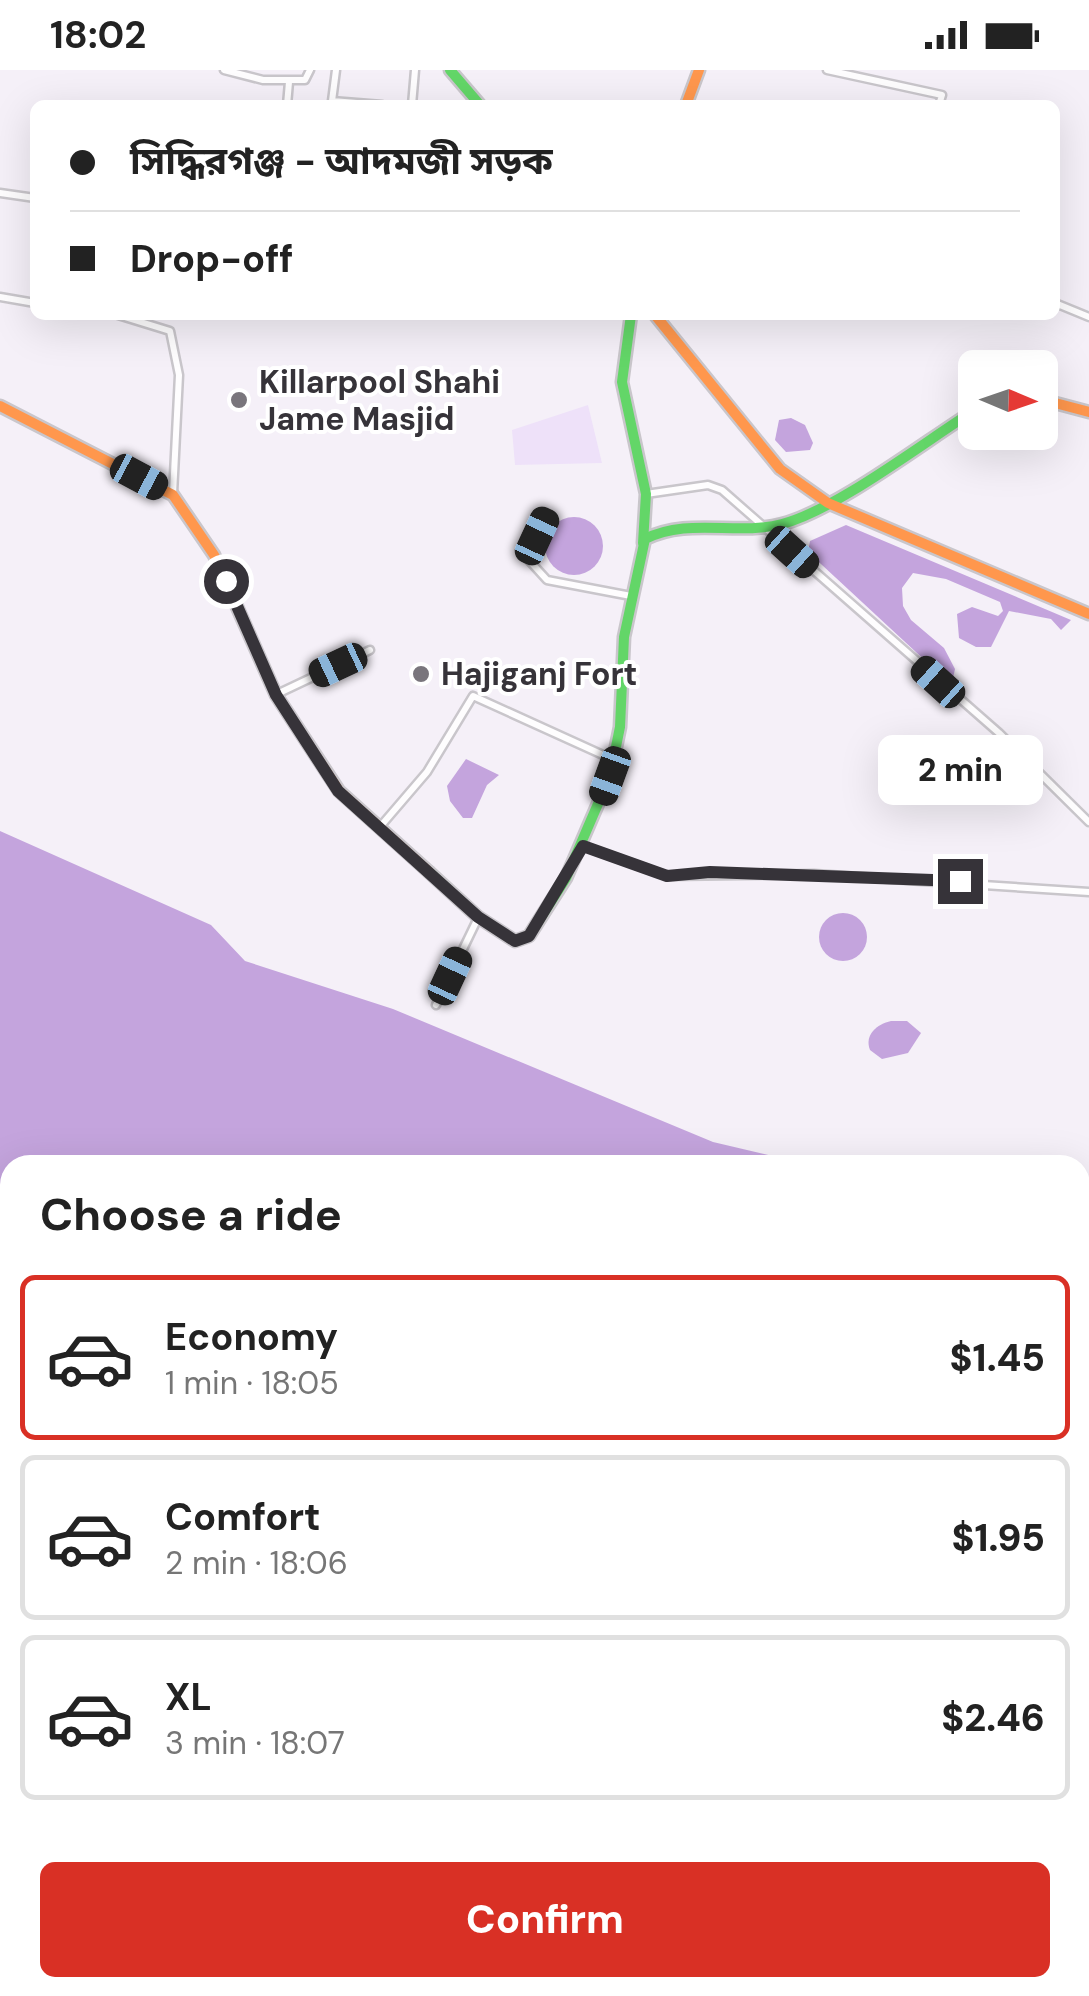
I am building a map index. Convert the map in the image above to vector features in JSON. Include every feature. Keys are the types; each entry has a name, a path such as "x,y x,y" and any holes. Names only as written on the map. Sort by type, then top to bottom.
{"main road":[{"path":"450,70 476,100"},
{"path":"688,100 699,70"},
{"path":"0,406 173,495 214,555 276,695 338,791 478,917 506,938 522,941 583,846 615,760 646,494 622,382 630,320"},
{"path":"659,320 780,469 828,503 1089,614"},
{"path":"1058,404 1089,412"},
{"path":"643,542 650,533 667,528 766,528 828,503 958,421"}],"street":[{"path":"224,70 288,82 305,80 310,70"},
{"path":"332,100 336,70"},
{"path":"412,100 414,70"},
{"path":"827,70 942,95 940,100"},
{"path":"287,100 288,82"},
{"path":"0,193 30,197"},
{"path":"0,297 30,302"},
{"path":"1060,305 1089,317"},
{"path":"134,320 170,331 179,376 173,495"},
{"path":"646,494 714,486 999,733 1089,822"},
{"path":"547,514 526,557 547,580 632,596"},
{"path":"276,695 370,650"},
{"path":"378,830 427,772 473,696 615,760"},
{"path":"583,846 667,876 814,874 1089,892"},
{"path":"436,1005 478,917"}],"shaded area":[{"path":"588,405 602,463 515,465 512,430"},
{"path":"791,418 805,425 813,443 810,450 786,452 775,440 779,420"},
{"path":"574,517 595,525 603,546 595,567 574,575 553,567 545,546 553,525"},
{"path":"846,525 1071,620 1061,630 1051,619 1009,611 991,647 976,647 959,638 957,614 972,607 998,616 1003,611 1000,602 946,579 913,573 902,588 903,606 911,620 944,648 955,669 953,678 945,679 808,552 810,541"},
{"path":"466,759 499,775 487,785 472,818 463,818 450,801 447,786"},
{"path":"0,831 211,925 245,961 393,1009 713,1142 768,1155 0,1155"},
{"path":"843,913 860,920 867,937 860,954 843,961 826,954 819,937 826,920"},
{"path":"891,1021 907,1021 921,1033 908,1053 882,1059 870,1050 870,1035"}],"traffic: fast":[{"path":"450,70 476,100"},
{"path":"630,320 622,382 646,494 643,543"},
{"path":"429,872 478,917 515,941 529,936 566,878 610,776 620,727 624,637 645,539 678,529 765,527 804,516 853,490 958,421"}],"traffic: slow":[{"path":"688,100 699,70"},
{"path":"659,320 780,469 828,503 1089,614"},
{"path":"1058,404 1089,412"},
{"path":"0,406 173,495 214,555 276,695 339,791 429,872"}],"place":[{"name":"Killarpool Shahi Jame Masjid","path":"239,400"},
{"name":"Hajiganj Fort","path":"421,674"}],"route":[{"path":"226,581 276,695 338,791 378,830 506,938 522,941 529,936 583,846 627,865 667,876 710,872 960,881"}]}
